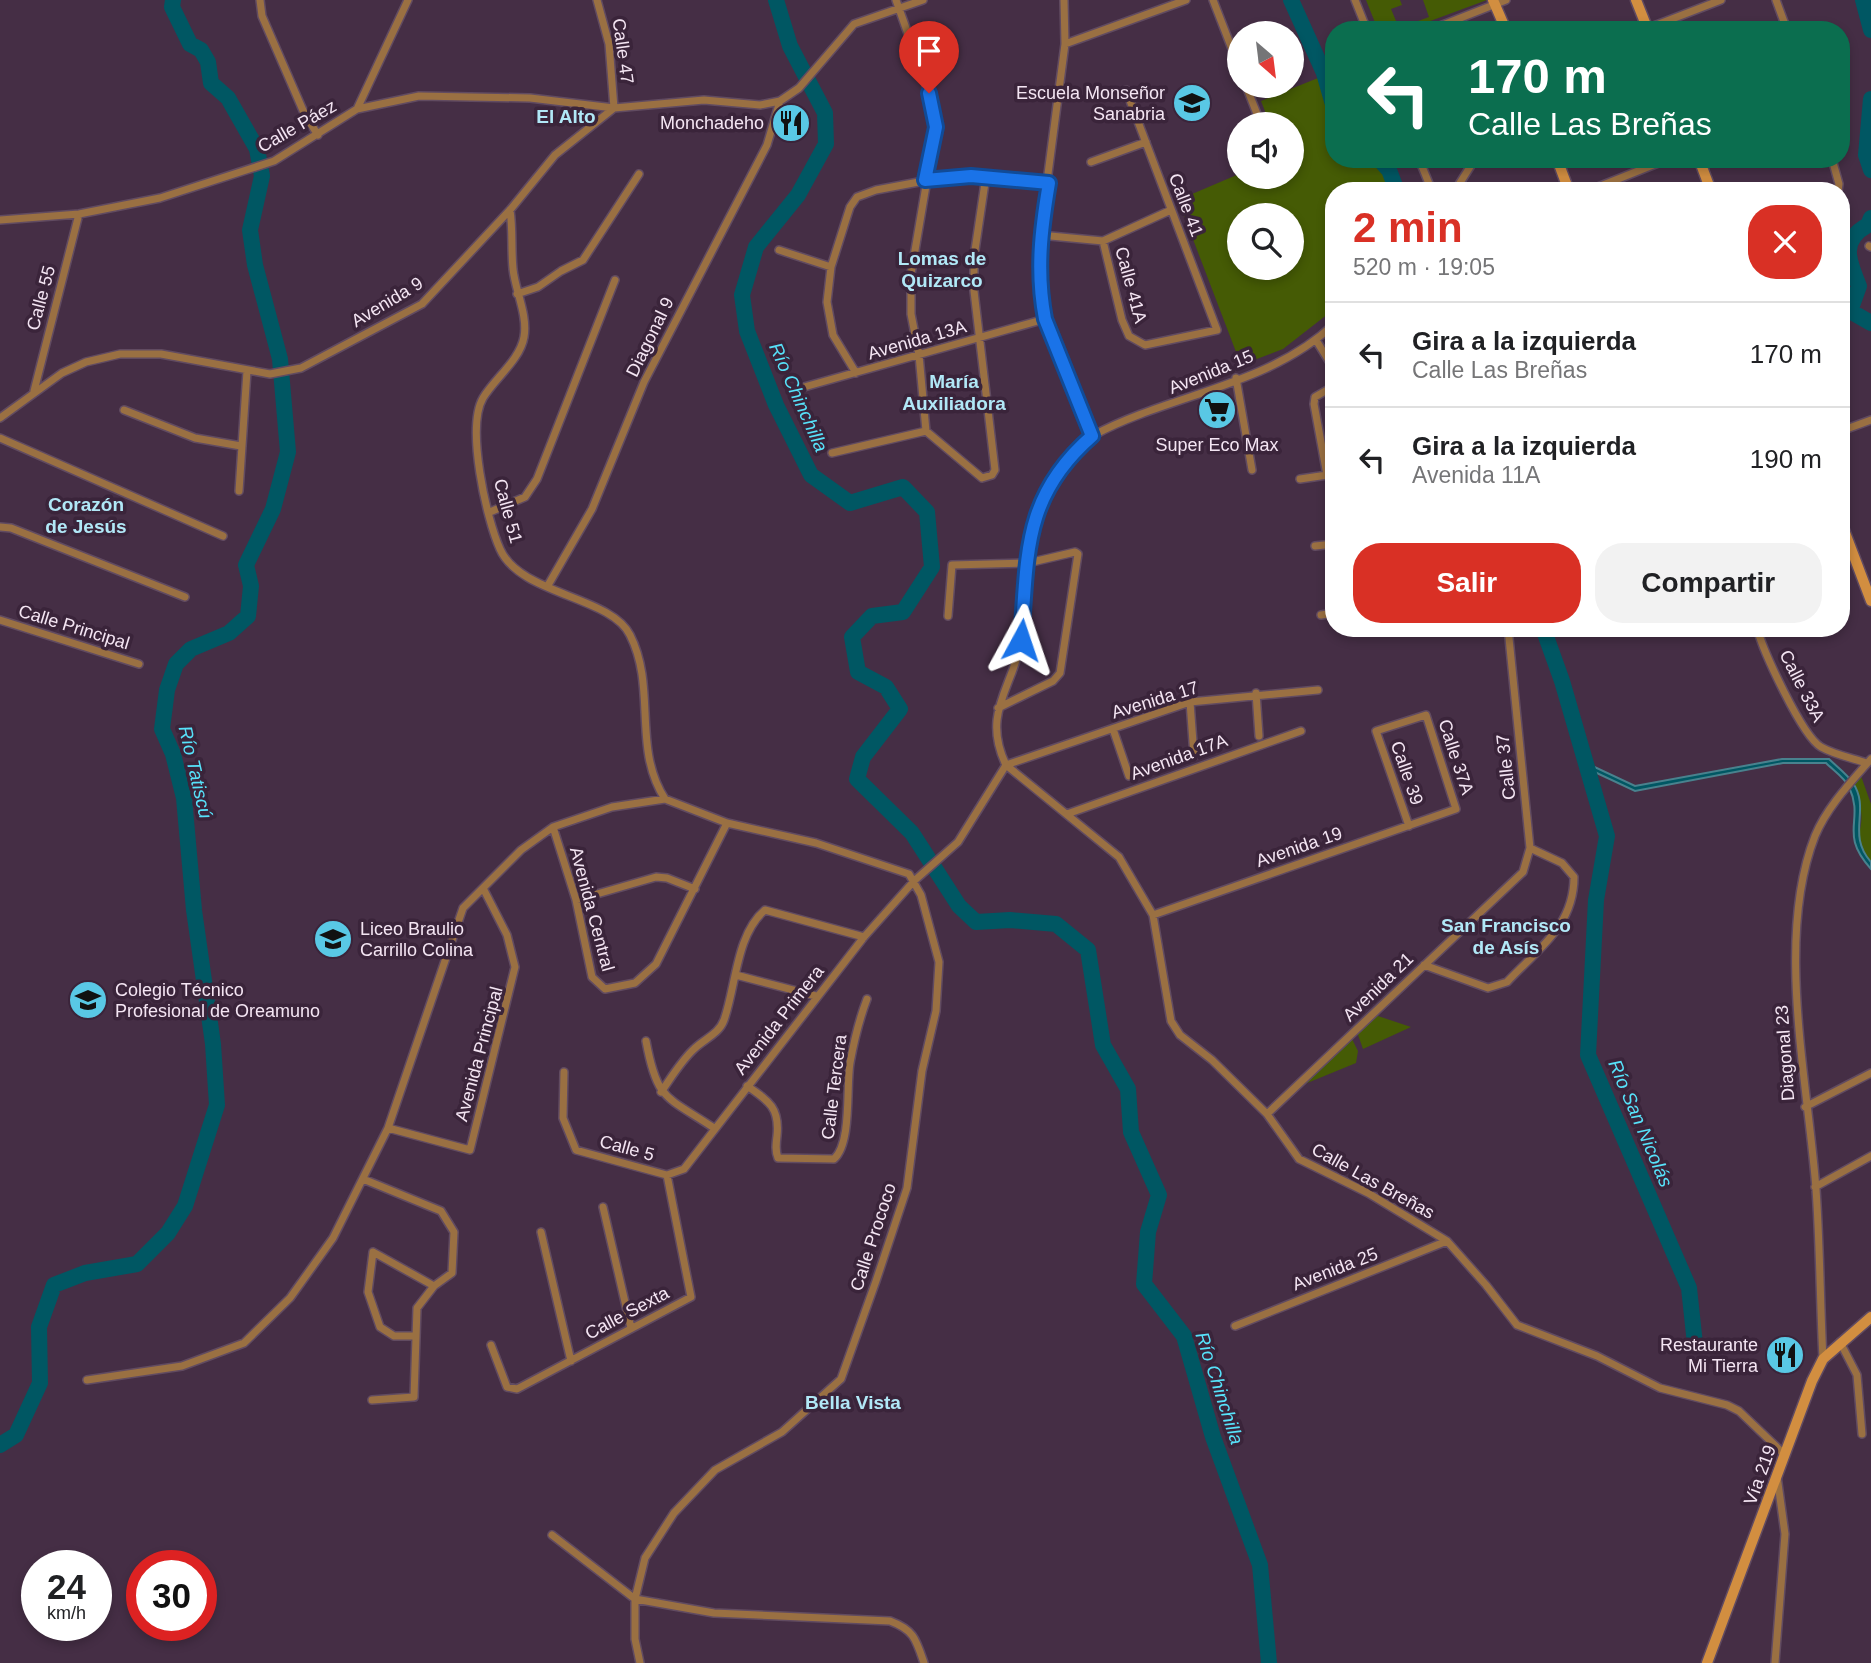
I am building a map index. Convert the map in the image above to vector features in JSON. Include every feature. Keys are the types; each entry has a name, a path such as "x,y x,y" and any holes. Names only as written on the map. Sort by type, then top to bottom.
{"main road":[{"path":"1636,0 1644,21"},
{"path":"1494,2 1502,21"},
{"path":"1850,544 1869,589 1871,601"},
{"name":"Vía 219","path":"1707,1663 1784,1454 1824,1359 1871,1317"}],"street":[{"path":"260,0 262,16 299,103 318,135"},
{"path":"357,110 408,0"},
{"name":"Calle 47","path":"597,0 609,44 614,108"},
{"path":"614,108 704,100 760,104 780,101 799,88 854,24 897,3 923,0"},
{"path":"87,1380 181,1366 244,1343 290,1298 333,1238 388,1128 463,908 521,850 553,827 612,807 665,799 727,823 816,844 899,869 914,881 962,836 1006,765 999,746 997,708 1021,640 1031,531 1050,482 1092,436 1045,319 1039,286 1040,235 1049,183 1065,44 1064,0"},
{"path":"1065,44 1186,0"},
{"path":"1213,0 1227,37"},
{"path":"1355,0 1363,21"},
{"path":"1451,21 1494,2 1506,0"},
{"path":"1667,21 1721,0"},
{"path":"1776,0 1784,21"},
{"path":"897,3 934,107 936,127 911,274 911,314 919,355 926,431 982,478 988,477 995,470 974,291 974,257 986,176"},
{"name":"Calle 41","path":"1126,90 1217,330 1145,345 1129,336"},
{"name":"Calle Páez","path":"0,220 79,214 160,198 274,161 357,110 419,96 530,98 614,108"},
{"name":"Diagonal 9","path":"547,587 592,509 644,382 767,145 780,101"},
{"name":"Avenida 9","path":"0,418 34,391 86,362 120,354 160,354 278,374 297,369 422,304 510,210 555,155 614,108"},
{"path":"1091,162 1146,142"},
{"path":"1610,182 1646,168"},
{"path":"517,294 538,288 561,271 583,260 639,174"},
{"path":"856,373 833,335 828,319 831,267 850,207 857,197 956,175 1049,183"},
{"name":"Calle 51","path":"510,210 517,294 525,329 524,340 482,399 478,412 479,459 500,550 524,574 617,619 630,635 641,662 649,769 665,799"},
{"path":"1040,235 1103,241 1171,210"},
{"name":"Calle 55","path":"34,391 79,214"},
{"name":"Calle 41A","path":"1103,241 1122,320 1129,336"},
{"path":"779,250 831,267"},
{"path":"490,512 525,497 537,478 615,280"},
{"name":"Avenida 13A","path":"797,390 1045,319"},
{"name":"Avenida 15","path":"1092,436 1288,358 1325,332"},
{"path":"1316,340 1325,354"},
{"path":"239,491 247,370"},
{"path":"1236,378 1252,470"},
{"path":"1325,390 1320,392 1314,404 1325,453"},
{"path":"124,410 195,438 241,446"},
{"path":"1850,428 1871,420"},
{"path":"832,453 926,431"},
{"path":"0,438 223,536"},
{"path":"1300,479 1325,476"},
{"path":"0,527 11,528 185,597"},
{"path":"1315,546 1325,545"},
{"path":"948,616 952,565 1028,564 1074,552 1078,554 1057,678 997,708"},
{"path":"1321,615 1325,614"},
{"name":"Calle Principal","path":"0,621 139,664"},
{"name":"Calle 37","path":"1509,637 1530,848"},
{"name":"Calle 33A","path":"1761,637 1792,706 1813,741 1832,752 1869,761"},
{"name":"Avenida 17","path":"1006,765 1190,702 1256,693 1318,690"},
{"path":"1256,693 1259,736"},
{"path":"1190,702 1194,756"},
{"name":"Calle 39","path":"1409,826 1376,731 1426,715"},
{"name":"Calle 37A","path":"1426,715 1456,809"},
{"path":"1113,729 1129,776"},
{"name":"Avenida 17A","path":"1067,814 1301,731"},
{"name":"Diagonal 23","path":"1824,1359 1815,1187 1805,1107 1797,996 1801,883 1815,836 1826,814 1869,761"},
{"name":"Calle Las Breñas","path":"1006,765 1119,857 1153,915 1171,1021 1180,1035 1212,1060 1267,1114 1299,1159 1368,1193 1447,1241 1486,1284 1517,1325 1597,1356 1660,1388 1727,1405 1739,1411 1784,1454"},
{"name":"Avenida 19","path":"1153,915 1456,809"},
{"name":"Avenida Central","path":"553,827 576,900 592,977 605,989 635,984 656,964 727,823"},
{"path":"1424,965 1488,988 1507,982 1564,923 1571,908 1574,877 1562,863 1530,848"},
{"name":"Avenida 21","path":"1267,1114 1523,872 1530,848"},
{"path":"576,900 656,877 667,878 695,890"},
{"name":"Avenida Primera","path":"667,1175 684,1169 816,996 914,881"},
{"name":"Calle Prococo","path":"640,1663 635,1639 635,1599 645,1558 674,1513 715,1470 782,1432 841,1379 907,1188 922,1071 936,1010 939,962 929,919 914,881"},
{"name":"Avenida Principal","path":"388,1128 470,1150 515,980 515,967 507,935 483,888"},
{"path":"661,1092 694,1049 723,1024 737,961 756,920 765,910 864,937"},
{"path":"736,975 816,996"},
{"name":"Calle Tercera","path":"747,1086 771,1102 777,1110 779,1121 775,1152 778,1158 834,1159 843,1147 850,1065 859,1019 867,999"},
{"path":"646,1041 652,1073 661,1092 714,1128"},
{"name":"Calle 5","path":"564,1072 563,1118 576,1150 667,1175"},
{"path":"1805,1107 1871,1073"},
{"path":"1815,1187 1871,1156"},
{"name":"Calle Sexta","path":"491,1345 507,1387 512,1389 691,1297 667,1175"},
{"path":"363,1179 441,1211 454,1232 452,1273 434,1286 417,1308 414,1398 372,1400"},
{"path":"603,1207 631,1328"},
{"path":"541,1232 571,1361"},
{"name":"Avenida 25","path":"1235,1326 1447,1241"},
{"path":"416,1336 394,1336 380,1327 368,1292 373,1252 434,1286"},
{"path":"1840,1342 1857,1375 1862,1434"},
{"path":"1775,1663 1785,1535 1777,1476"},
{"path":"552,1535 635,1599 714,1613 890,1621 907,1628 916,1640 924,1663"}],"green space":[{"path":"1366,0 1400,0 1402,5 1391,9 1396,21 1374,21"},
{"path":"1423,0 1487,0 1430,21 1418,21 1429,17"},
{"path":"1318,78 1325,98 1325,168 1380,168 1387,182 1325,182 1325,316 1283,349 1241,365 1178,200 1227,179 1227,189 1304,189 1304,112 1265,112 1261,101 1268,98 1304,98 1304,84"},
{"path":"1861,776 1871,804 1871,862 1859,842 1861,811 1854,784"},
{"path":"1375,1015 1411,1027 1363,1049 1357,1032"},
{"path":"1351,1037 1358,1051 1356,1063 1300,1086"}],"water":[{"path":"1782,759 1829,759 1851,780 1860,803 1860,842 1871,862 1871,869 1856,846 1855,809 1849,787 1826,763 1783,763 1635,791 1586,768 1584,762 1635,786"}],"waterway":[{"name":"Río Tatiscú","path":"0,1445 16,1435 40,1383 39,1327 54,1285 85,1273 137,1264 168,1233 185,1206 217,1105 213,1044 194,910 184,798 173,754 162,729 167,690 176,664 191,649 229,633 248,616 251,586 246,565 273,509 288,452 280,359 255,265 250,230 262,176 257,149 228,98 211,83 208,62 201,50 190,44 172,7 173,0"},
{"name":"Río Chinchilla","path":"776,0 790,46 825,113 826,144 798,195 756,247 742,295 747,331 776,405 811,475 850,503 903,487 927,512 932,567 903,612 872,616 852,637 858,672 886,687 900,709 863,757 857,779 912,833 959,906 976,922 1010,920 1056,924 1088,950 1103,1045 1128,1089 1131,1132 1159,1195 1148,1232 1144,1284 1184,1336 1213,1437 1260,1565 1269,1663"},
{"name":"Río San Nicolás","path":"1291,0 1325,76"},
{"path":"1863,0 1871,30"},
{"path":"1871,99 1866,155 1871,170"},
{"name":"Río San Nicolás","path":"1387,168 1394,182"},
{"path":"1850,244 1871,218"},
{"path":"1850,259 1859,286 1850,311"},
{"path":"1850,311 1871,323"},
{"name":"Río San Nicolás","path":"1546,637 1562,681 1607,836 1596,900 1588,1055 1689,1288 1695,1344"}],"place":[{"name":"Escuela Monseñor Sanabria","path":"1192,103"},
{"name":"Monchadeho","path":"791,123"},
{"name":"Super Eco Max","path":"1217,410"},
{"name":"Liceo Braulio Carrillo Colina","path":"333,939"},
{"name":"Colegio Técnico Profesional de Oreamuno","path":"88,1000"},
{"name":"Restaurante Mi Tierra","path":"1785,1355"}],"district":[{"name":"El Alto","path":"566,116"},
{"name":"Lomas de Quizarco","path":"942,269"},
{"name":"María Auxiliadora","path":"954,392"},
{"name":"Corazón de Jesús","path":"86,515"},
{"name":"San Francisco de Asís","path":"1506,936"},
{"name":"Bella Vista","path":"853,1402"}],"route":[{"path":"929,93 936,127 925,180 956,175 1049,183 1040,235 1039,286 1045,319 1092,436 1064,463 1050,482 1039,505 1031,531 1021,640"}]}
